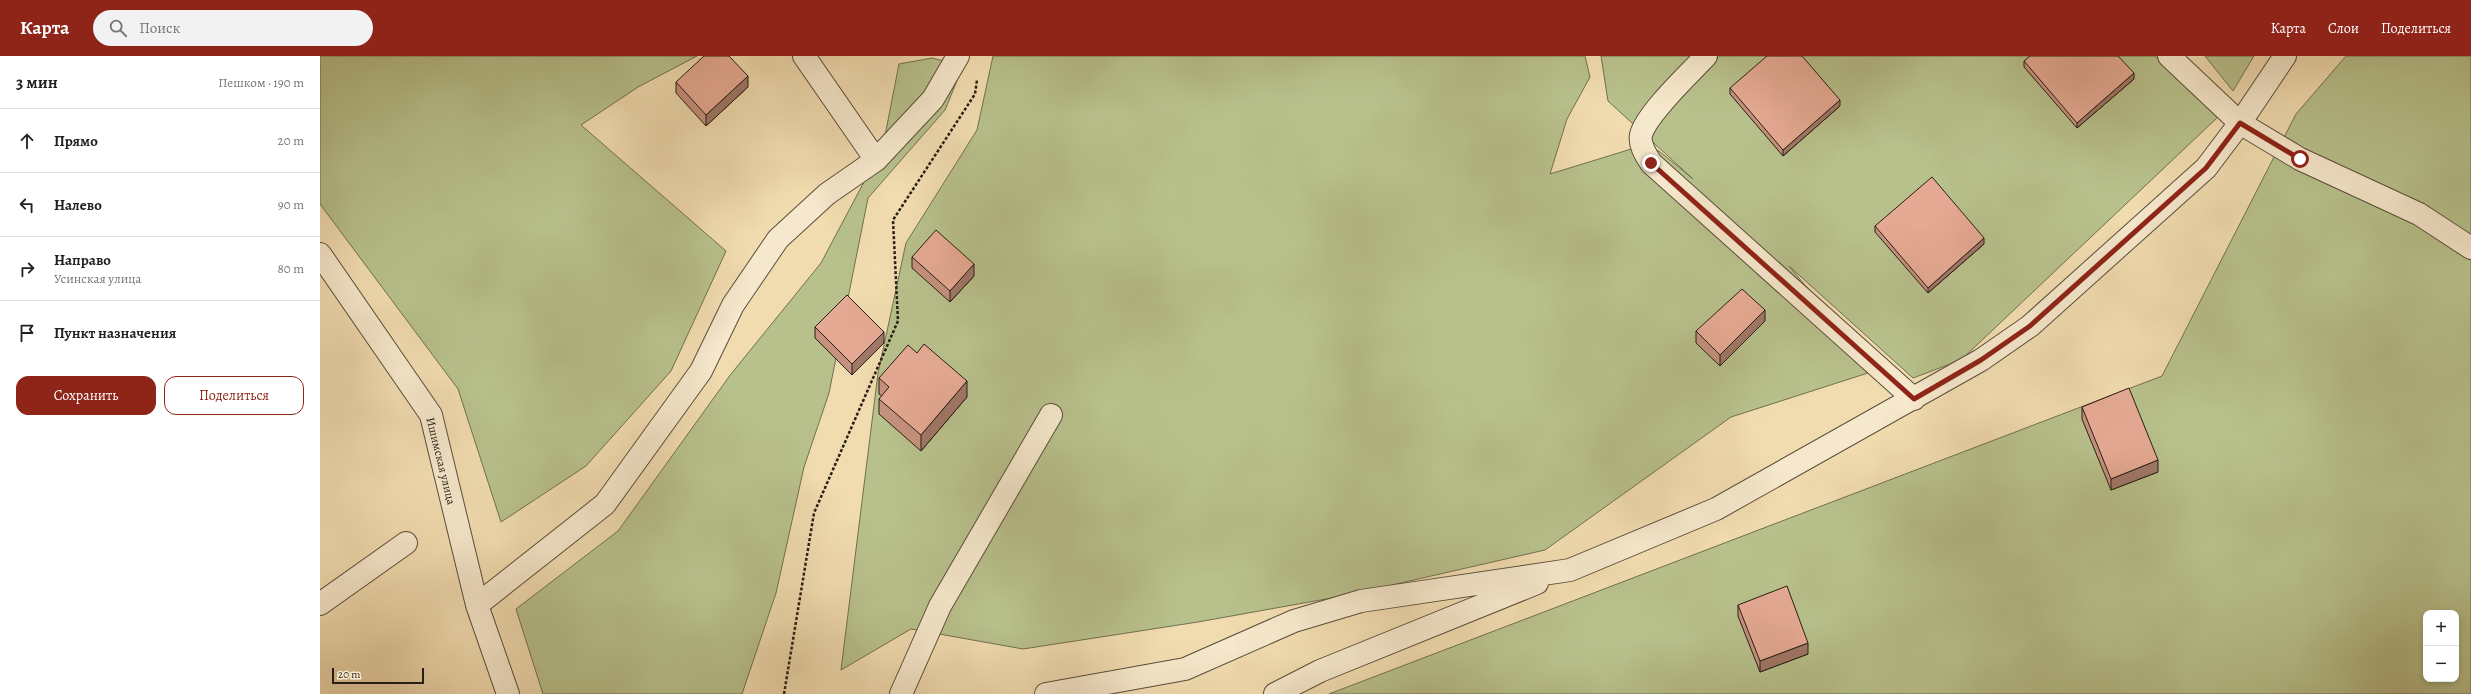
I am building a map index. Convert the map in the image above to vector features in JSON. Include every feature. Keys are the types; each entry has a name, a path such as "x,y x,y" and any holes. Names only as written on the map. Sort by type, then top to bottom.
{"street":[{"path":"804,56 876,160"},
{"path":"477,605 605,504 701,371 733,305 778,239 827,194 876,160 933,98 958,56"},
{"path":"1706,56 1650,118 1641,135 1642,149 1651,163 1914,399"},
{"path":"2170,56 2240,123 2300,159 2419,214 2471,248"},
{"path":"1276,694 1320,671 1716,509 1981,360 2030,326 2206,168 2240,123 2285,56"},
{"name":"Ишимская улица","path":"320,254 431,415 477,605 508,694"},
{"path":"901,694 940,606 1051,414"},
{"path":"320,604 406,543"},
{"path":"1046,694 1185,669 1294,621 1361,601 1570,570"}],"path":[{"path":"784,694 814,513 898,321 893,220 975,94 977,78"}],"green space":[{"path":"320,56 697,56 638,87 581,125 726,251 671,371 586,466 501,522 458,389 320,204"},
{"path":"993,56 1585,56 1590,77 1567,119 1550,174 1641,146 1659,151 1693,179 1608,101 1601,56 2155,56 2219,116 1961,360 1913,378 1789,266 1823,307 1871,372 1731,417 1545,550 1348,595 1198,622 1023,649 911,629 841,670 878,373 906,243 977,130"},
{"path":"2205,56 2254,56 2233,91"},
{"path":"2346,56 2471,56 2471,694 1329,694 2162,376 2296,114"},
{"path":"932,58 963,66 945,110 868,198 829,393 804,467 776,593 742,694 543,694 516,609 618,531 731,374 821,263 883,146 899,64"}],"building":[{"path":"704,56 729,56 748,76 706,115 676,82"},
{"path":"1767,56 1802,56 1840,100 1783,150 1730,88"},
{"path":"2030,56 2118,56 2134,73 2077,123 2024,61"},
{"path":"1932,177 1984,238 1928,288 1875,226"},
{"path":"936,230 974,264 950,291 912,257"},
{"path":"1742,289 1765,310 1720,355 1696,331"},
{"path":"847,295 884,332 852,364 815,327"},
{"path":"924,344 967,381 921,435 879,399 889,387 879,378 908,345 917,353"},
{"path":"2129,388 2158,460 2111,479 2082,407"},
{"path":"1787,586 1808,643 1760,661 1738,605"}],"route":[{"path":"1651,163 1914,399 1981,360 2030,326 2206,168 2240,123 2300,159"}]}
